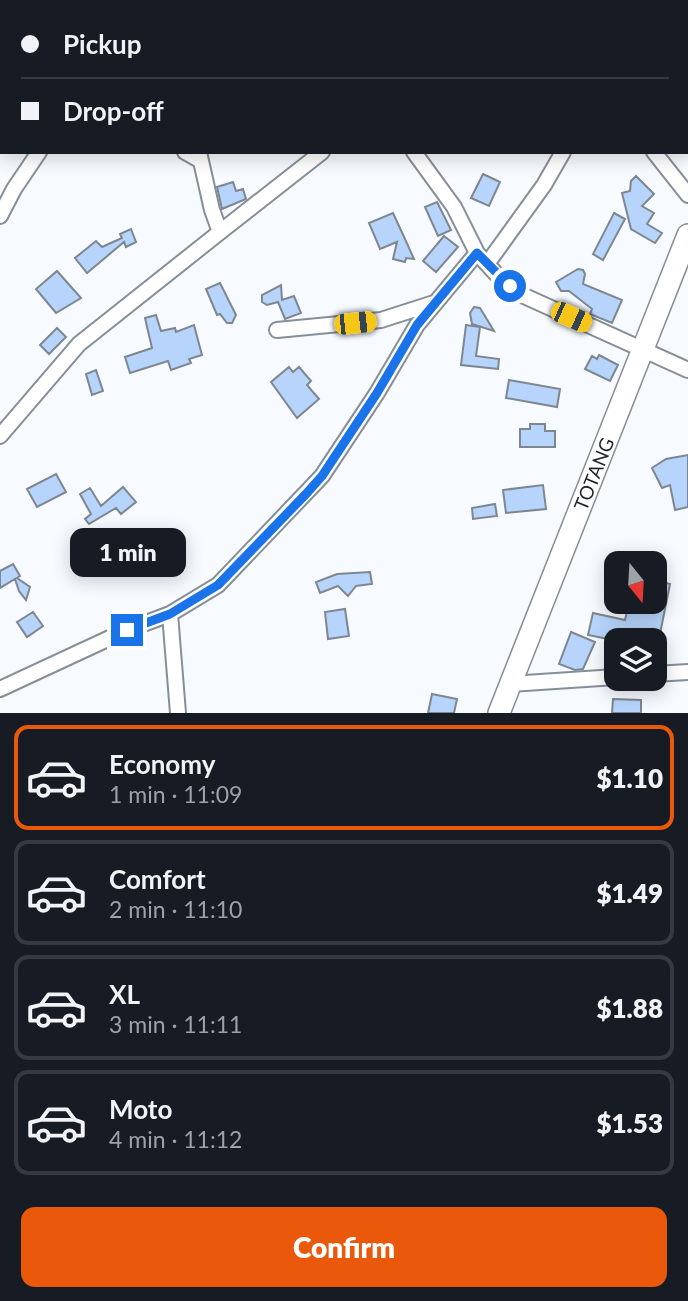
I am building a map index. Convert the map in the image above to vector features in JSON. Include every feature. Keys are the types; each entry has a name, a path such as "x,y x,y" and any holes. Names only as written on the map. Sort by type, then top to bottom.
{"street":[{"path":"0,216 37,154"},
{"path":"0,436 79,344 319,154"},
{"path":"415,154 454,207 477,253 522,295 688,370"},
{"path":"487,264 544,185 562,154"},
{"path":"656,154 688,195"},
{"path":"200,156 212,210 220,232"},
{"name":"TOTANG","path":"499,713 688,235"},
{"path":"0,689 127,630 170,614 218,585 322,476 377,393 417,325 477,253"},
{"path":"277,330 381,320 436,302"},
{"path":"170,614 178,713"},
{"path":"667,673 688,672"},
{"path":"510,684 604,678"}],"building":[{"path":"483,174 500,182 489,206 471,198"},
{"path":"636,176 654,194 642,206 654,213 647,224 662,233 655,243 631,229 622,193 630,191 631,181"},
{"path":"233,182 236,191 243,189 246,199 222,209 217,187"},
{"path":"437,202 451,230 438,236 425,207"},
{"path":"393,213 414,259 406,258 405,262 393,259 397,242 380,249 369,223"},
{"path":"614,213 625,219 603,260 593,254"},
{"path":"131,229 136,242 126,247 124,242 87,273 75,258 96,241 102,247 122,238 120,234"},
{"path":"444,236 458,247 436,272 423,261"},
{"path":"578,269 585,274 583,284 622,300 612,323 590,314 592,309 569,291 561,291 556,282"},
{"path":"57,271 81,298 56,313 36,289"},
{"path":"220,283 236,315 232,323 227,323 220,314 217,315 206,289"},
{"path":"281,285 282,300 294,296 301,313 285,319 278,302 267,305 262,302 262,295"},
{"path":"474,307 480,308 494,331 472,324 470,313"},
{"path":"156,315 161,331 175,328 176,332 194,325 202,355 189,359 191,363 171,370 168,361 130,373 125,357 152,348 145,318"},
{"path":"466,325 480,327 476,356 499,359 498,369 461,365"},
{"path":"57,328 66,337 49,354 40,345"},
{"path":"599,355 618,365 610,381 585,369 592,356 597,359"},
{"path":"289,367 293,372 299,367 311,381 307,385 319,399 297,418 271,382"},
{"path":"96,370 103,391 92,395 86,374"},
{"path":"509,380 560,389 557,407 506,398"},
{"path":"530,424 545,424 545,431 555,431 555,447 520,447 520,429 530,429"},
{"path":"688,455 688,507 675,510 670,485 662,488 652,468 666,459"},
{"path":"56,474 66,492 37,507 27,489"},
{"path":"543,485 546,509 506,513 503,490"},
{"path":"123,487 136,502 121,514 116,508 89,524 85,519 91,514 80,494 90,488 101,506"},
{"path":"495,504 497,516 473,519 472,508"},
{"path":"13,564 20,576 17,578 30,587 26,600 15,579 0,588 0,571"},
{"path":"370,572 372,584 356,586 348,596 338,586 320,593 316,582 337,574"},
{"path":"345,609 349,636 328,639 325,612"},
{"path":"33,612 43,626 27,637 17,622"},
{"path":"593,613 625,620 626,614 664,614 661,628 604,628 604,638 588,635"},
{"path":"571,632 595,642 583,669 575,670 559,664"},
{"path":"432,694 457,699 454,713 428,713"},
{"path":"613,699 641,700 641,713 612,713"}],"route":[{"path":"127,630 170,614 218,585 306,494 322,476 377,393 417,325 477,253 510,286"}]}
